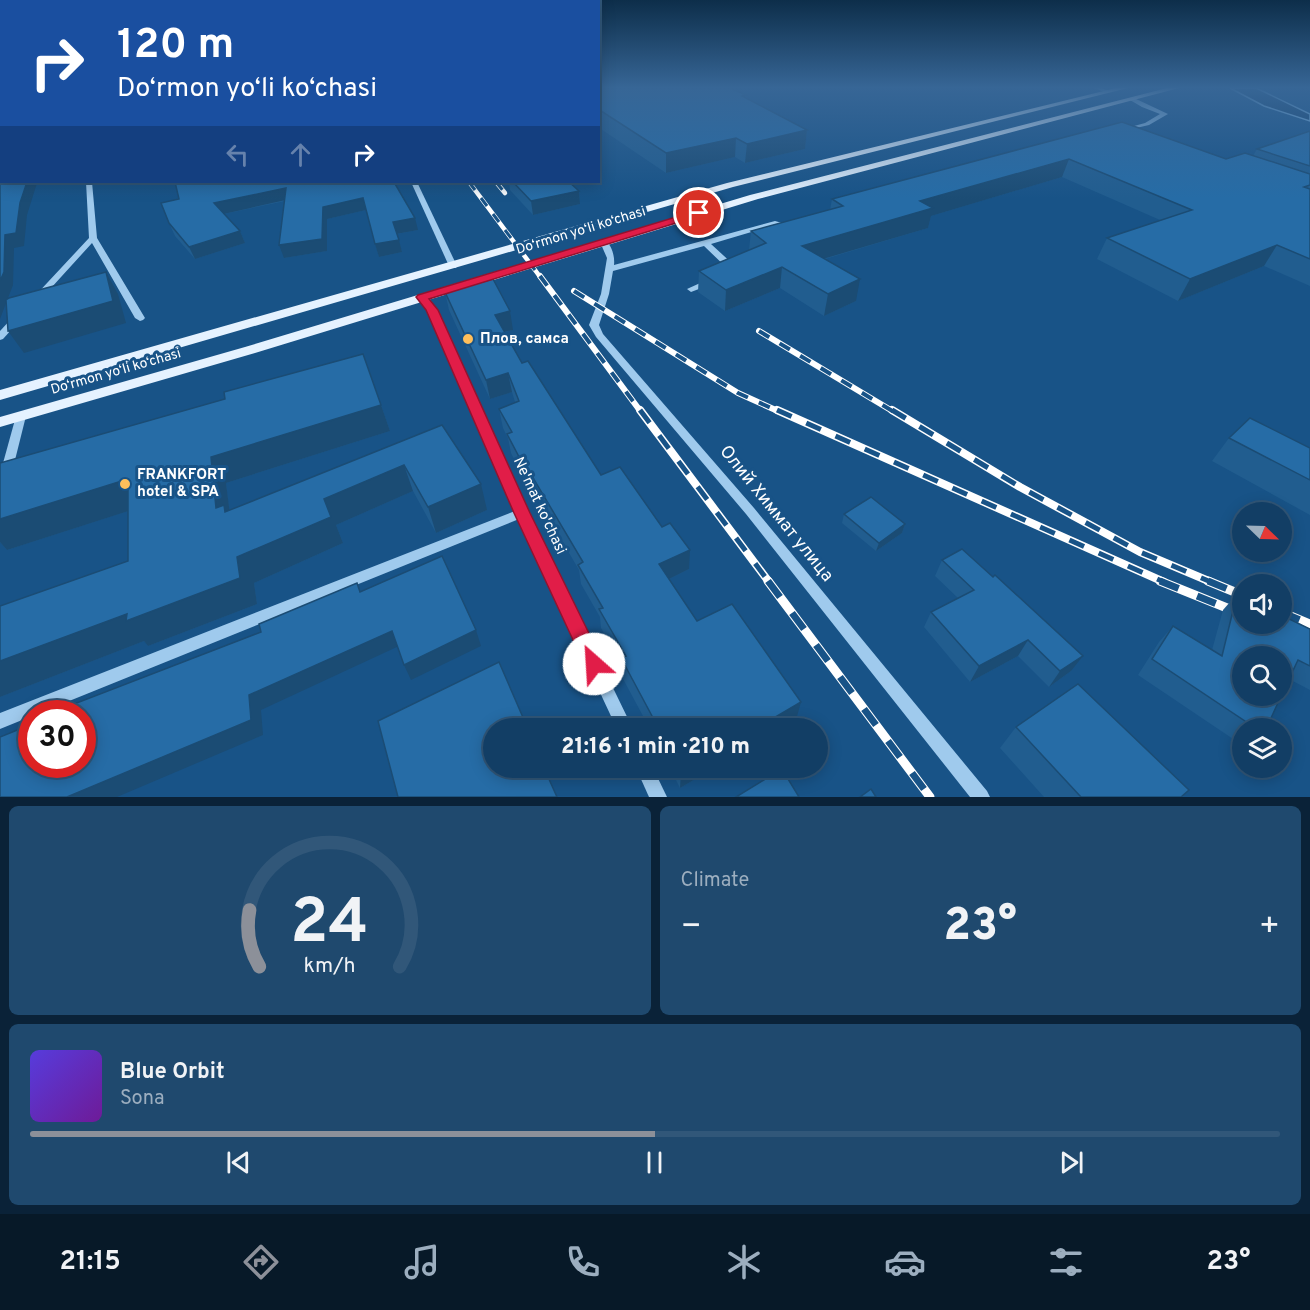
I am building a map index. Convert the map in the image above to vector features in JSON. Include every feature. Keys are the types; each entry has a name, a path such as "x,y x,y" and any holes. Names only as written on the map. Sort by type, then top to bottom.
{"main road":[{"name":"Do‘rmon yo‘li ko‘chasi","path":"0,395 730,185 970,125"},
{"name":"Do‘rmon yo‘li ko‘chasi","path":"0,422 754,197 1031,125"}],"street":[{"path":"1117,132 1142,125"},
{"path":"1128,129 1139,133"},
{"path":"89,183 93,238 140,318"},
{"path":"414,183 453,266"},
{"path":"610,269 778,224"},
{"path":"31,304 93,238"},
{"name":"Олий Химмат улица","path":"604,242 611,258 594,325 599,335 750,512 981,797"},
{"path":"691,289 731,273 734,268 706,243"},
{"name":"Ne'mat ko'chasi","path":"422,297 432,310 522,513 620,718"},
{"path":"0,337 23,312"},
{"path":"0,496 21,416"},
{"path":"0,721 522,513"},
{"path":"649,778 658,797"}],"building":[{"path":"623,125 798,125 807,130 747,144 736,138 666,153"},
{"path":"1110,125 1131,125 1226,159 1245,153 1310,174 1310,185 1304,187 1310,189 1310,259 1277,245 1190,279 1107,238 1192,210 1069,159 920,201 933,208 802,246 860,279 828,294 782,267 726,290 699,271 766,243 751,231 843,206 832,199"},
{"path":"1310,131 1310,166 1257,149"},
{"path":"0,183 27,183 20,203 16,233 5,235 4,272 0,281"},
{"path":"175,183 395,183 415,218 393,222 399,240 375,244 363,198 323,207 322,239 279,245 286,188 214,203 240,231 189,247 169,223 161,203 179,199"},
{"path":"514,183 570,183 579,191 531,201"},
{"path":"106,272 113,301 8,331 6,300 9,298"},
{"path":"493,279 510,311 495,315 522,363 528,361 601,475 620,467 662,527 670,523 690,550 659,564 697,621 732,604 801,702 774,718 653,718 621,658 626,656 599,609 603,608 578,565 583,562 529,471 527,472 507,434 512,432 499,409 519,401 508,373 486,380 445,292"},
{"path":"363,354 381,405 211,457 216,508 224,505 225,512 442,425 481,484 428,507 404,465 324,499 331,517 237,557 240,578 126,621 127,614 0,661 0,606 128,561 128,479 0,519 0,463 225,399 224,392"},
{"path":"1250,418 1310,448 1310,480 1229,438"},
{"path":"871,497 905,524 879,543 844,514"},
{"path":"962,549 993,577 995,575 1083,656 1060,671 1028,640 979,666 931,612 974,590 942,560"},
{"path":"442,556 476,630 404,665 392,631 249,695 251,720 67,797 0,797 0,737 18,730 18,778 96,778 96,700 84,700 261,632 259,624 357,583 360,592"},
{"path":"1232,615 1232,634 1292,634 1292,620 1310,629 1310,666 1298,660 1292,673 1292,646 1232,646 1232,706 1277,706 1271,718 1240,718 1152,659 1173,626 1222,656"},
{"path":"499,662 523,718 483,718 483,778 548,778 557,797 398,797 378,721"},
{"path":"1078,684 1189,790 1181,797 1081,797 1016,727"},
{"path":"767,778 787,778 799,797 736,797"},
{"path":"871,789 876,797 860,797"}],"railway":[{"path":"470,183 541,278"},
{"path":"497,183 505,193"},
{"path":"540,276 641,412"},
{"path":"574,291 738,393 780,412"},
{"path":"759,331 894,412"},
{"path":"640,410 769,582"},
{"path":"777,410 1164,582"},
{"path":"892,410 1020,487 1140,552 1211,582"},
{"path":"768,581 930,797"},
{"path":"1160,581 1232,610"},
{"path":"1208,581 1232,591"},
{"path":"1292,617 1310,624"}],"place":[{"name":"Плов, самса","path":"468,339"},
{"name":"FRANKFORT hotel & SPA","path":"125,484"}],"route":[{"path":"594,664 522,513 432,310 422,297 699,213"}]}
